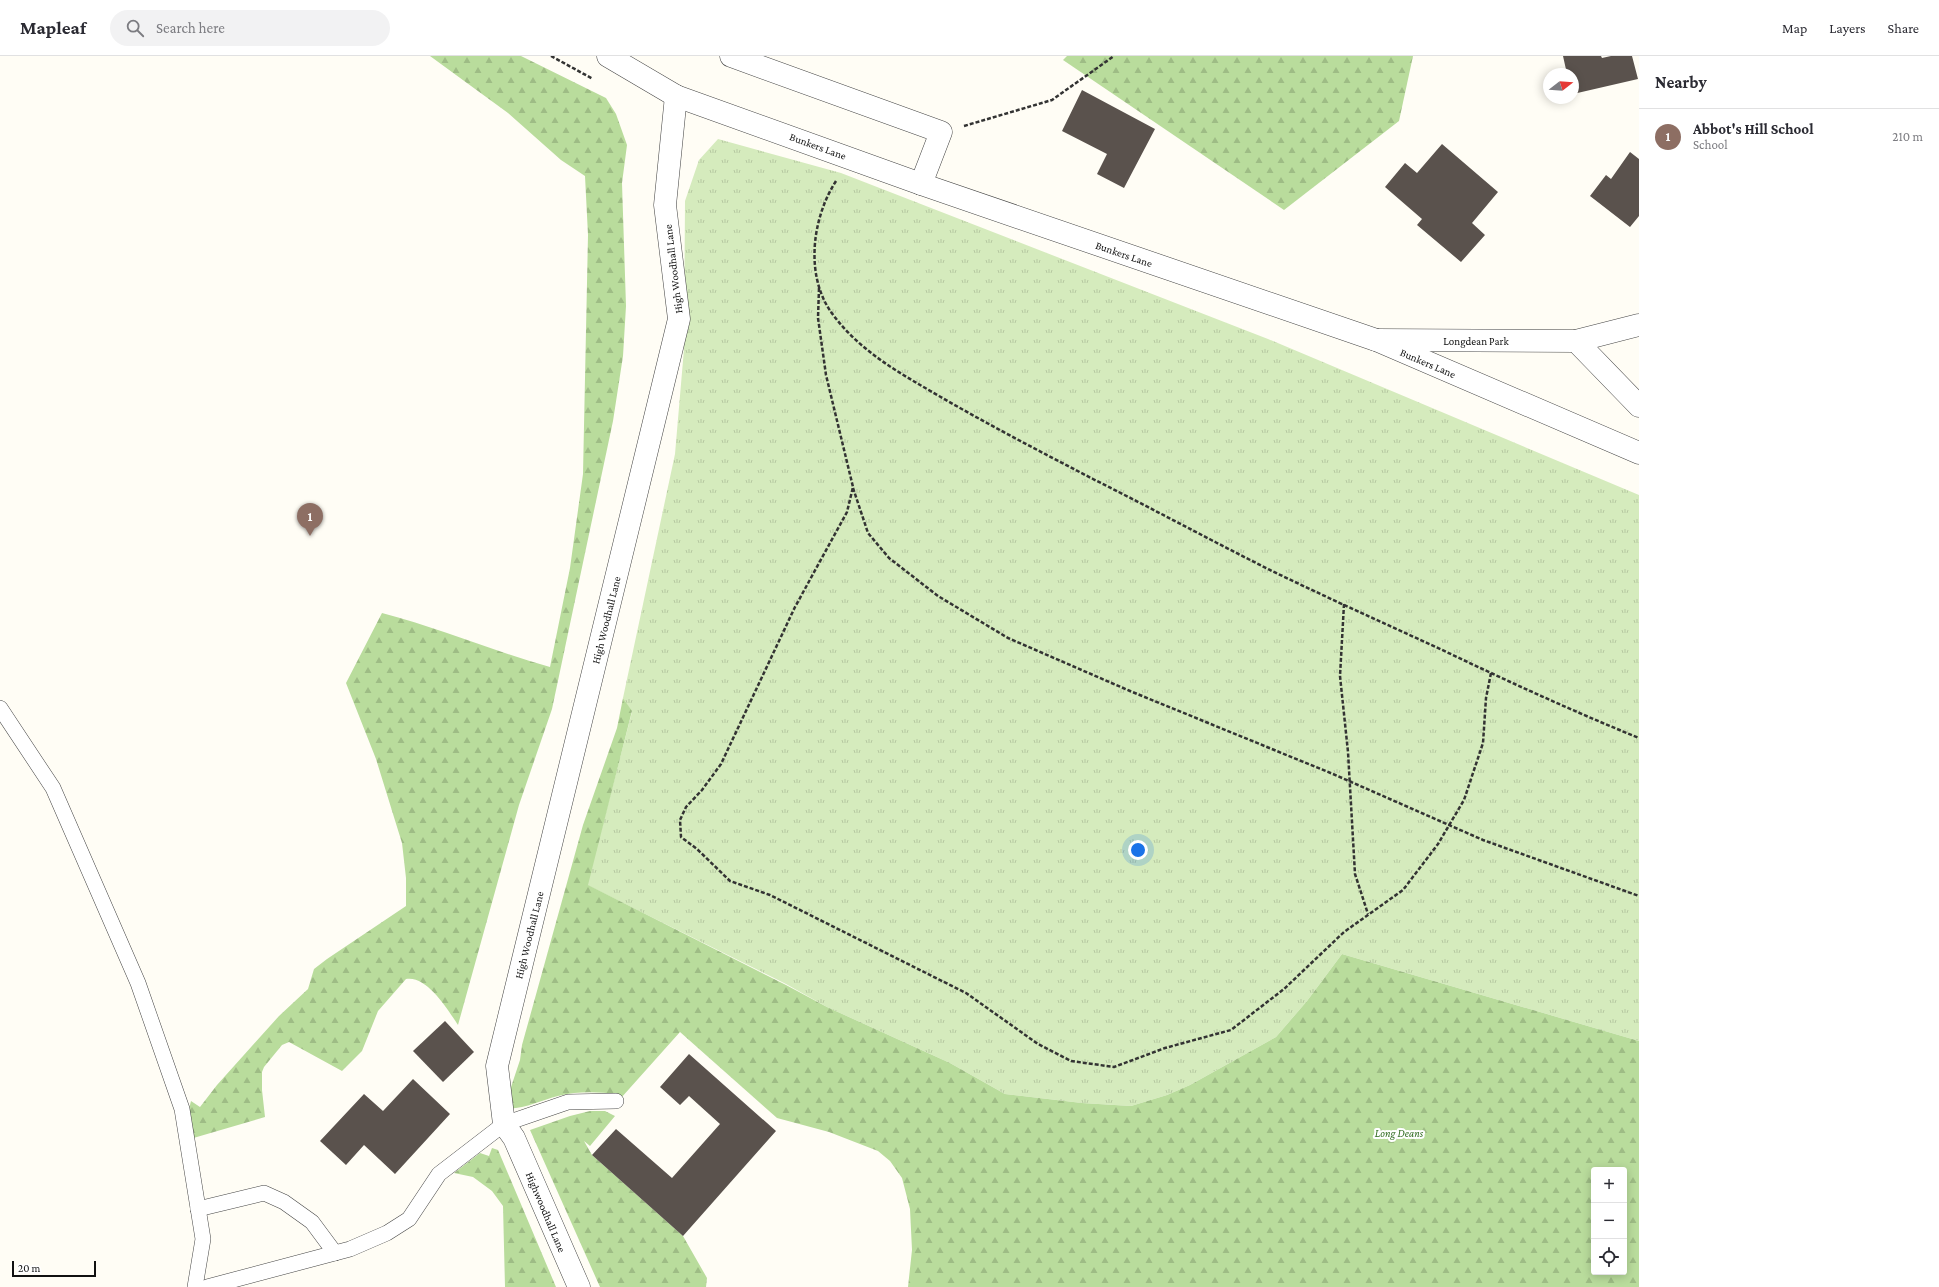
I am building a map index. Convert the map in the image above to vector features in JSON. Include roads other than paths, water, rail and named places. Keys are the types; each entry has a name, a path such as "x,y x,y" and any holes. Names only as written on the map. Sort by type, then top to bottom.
{"street":[{"name":"Bunkers Lane","path":"608,56 676,96 921,184 1376,340 1639,453"},
{"path":"731,56 941,132 921,184"},
{"name":"High Woodhall Lane","path":"509,1131 497,1066 679,319 665,205 676,96"},
{"name":"Longdean Park","path":"1376,340 1576,341 1639,325"},
{"path":"1576,341 1639,406"},
{"name":"Highwoodhall Lane","path":"509,1131 579,1287"}],"lane":[{"path":"0,708 53,788 138,983 182,1109 203,1239 195,1287"},
{"path":"207,1287 350,1249 387,1233 409,1219 439,1174 509,1131 568,1102 616,1101"},
{"path":"198,1209 264,1193 284,1202 312,1222 335,1253"}],"place":[{"name":"Abbot's Hill School","path":"310,536"}],"park label":[{"name":"Long Deans","path":"1399,1133"}]}
